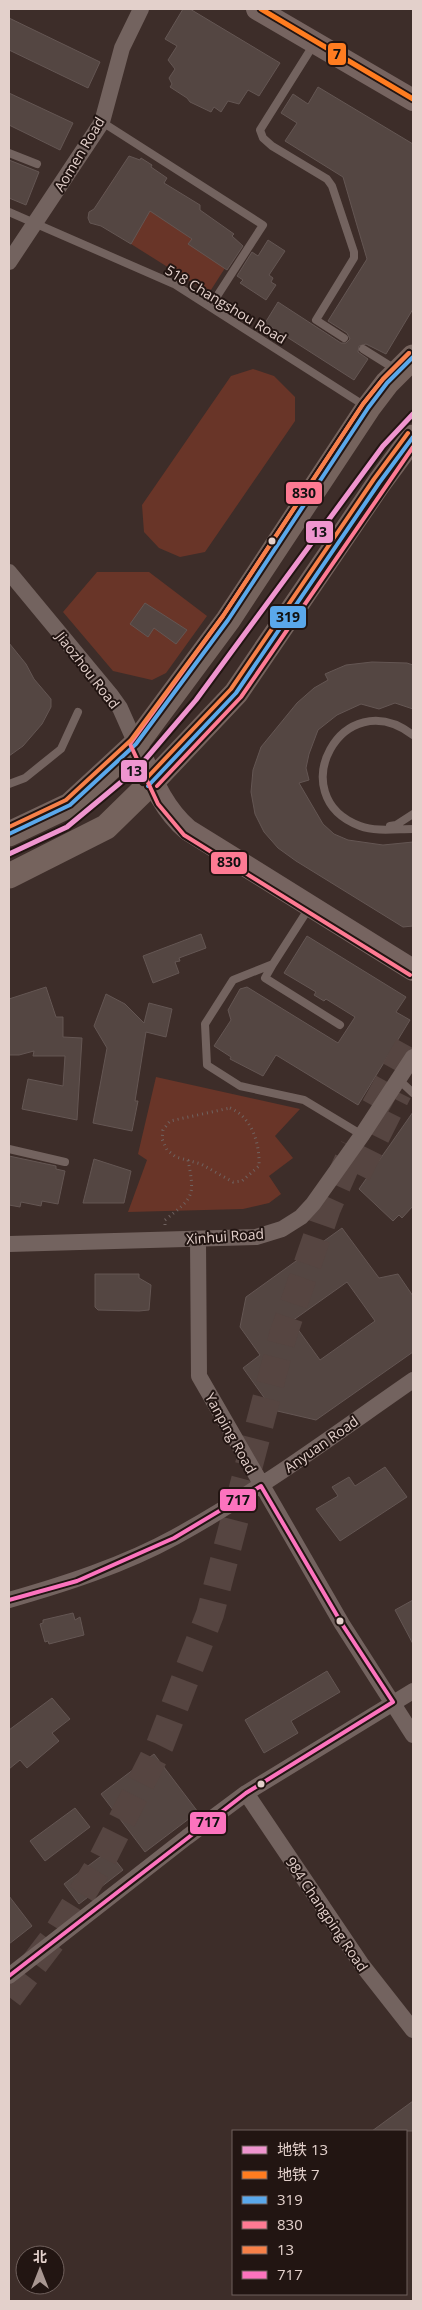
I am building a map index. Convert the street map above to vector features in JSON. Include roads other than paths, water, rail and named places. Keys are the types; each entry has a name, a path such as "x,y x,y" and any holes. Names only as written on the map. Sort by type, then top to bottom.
{"main road":[{"path":"9,834 70,805 136,744 228,620 368,408 406,364"},
{"path":"9,876 106,827 152,782 236,693 379,483 413,437"}],"street":[{"name":"Aomen Road","path":"9,262 102,122 122,48 141,9"},
{"path":"257,9 413,100"},
{"name":"Jiaozhou Road","path":"9,572 120,708 152,782 169,812 188,830 413,970"},
{"name":"Xinhui Road","path":"9,1244 256,1237 282,1229 300,1217 313,1204 362,1135 413,1057"},
{"name":"Yanping Road","path":"198,1239 199,1376 342,1624 413,1735"},
{"name":"Anyuan Road","path":"9,1600 77,1581 174,1538 261,1486 413,1380"},
{"path":"9,1976 246,1793 413,1691"},
{"name":"984 Changping Road","path":"246,1793 356,1958 413,2030"}],"lane":[{"path":"315,42 260,130 263,138 272,146 326,180 336,194 354,258 316,320 344,338"},
{"path":"102,122 263,225 210,307"},
{"path":"9,153 37,164"},
{"name":"518 Changshou Road","path":"9,212 36,222 174,284 368,408"},
{"path":"363,349 406,364"},
{"path":"9,784 25,778 61,749 78,712"},
{"path":"413,735 402,726 385,721 366,721 349,728 335,739 326,755 322,773 325,791 333,806 345,819 361,826 379,829 413,829"},
{"path":"379,829 413,818"},
{"path":"310,906 265,978 340,1025"},
{"path":"273,964 233,980 205,1024 207,1065 240,1086 304,1100 362,1135"},
{"path":"398,1078 413,1093"},
{"path":"9,1149 65,1162"}],"tunnel":[{"path":"375,1107 413,1038"},
{"path":"357,1174 398,1092"},
{"path":"9,1997 57,1934 100,1864 160,1745 210,1614 283,1335 327,1208 354,1147"}],"metro line":[{"name":"7","path":"261,9 413,99"},
{"name":"13","path":"9,854 67,827 138,768 196,700 383,446 413,414"}]}
